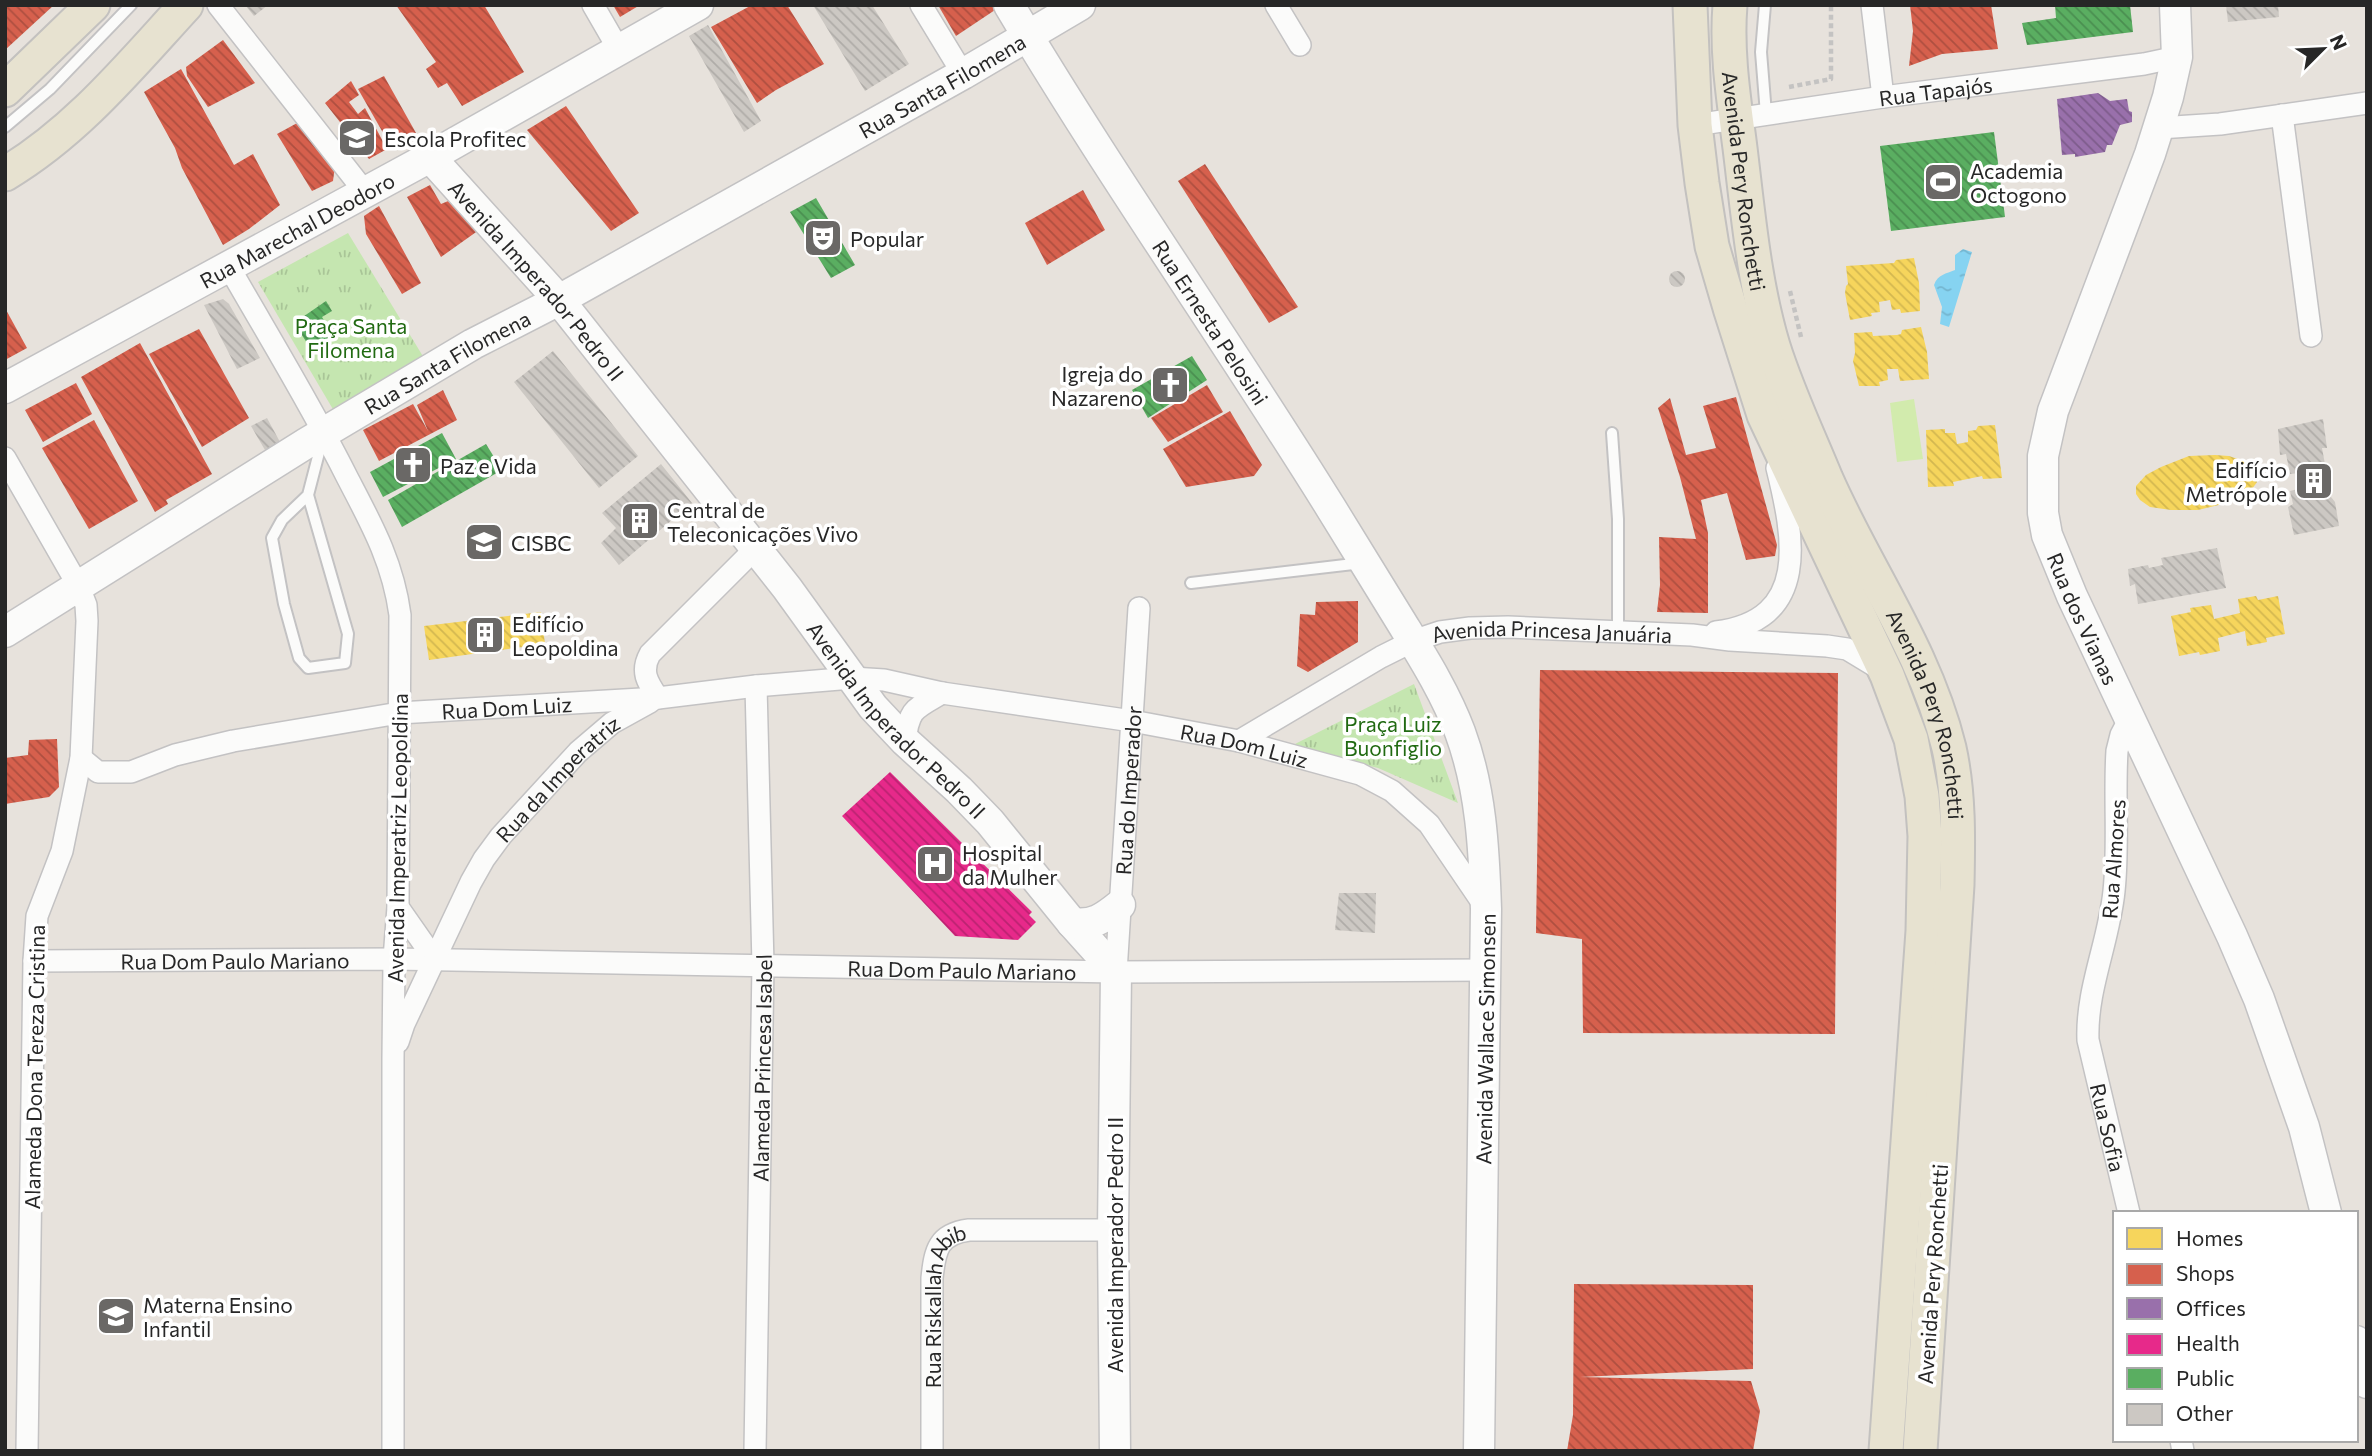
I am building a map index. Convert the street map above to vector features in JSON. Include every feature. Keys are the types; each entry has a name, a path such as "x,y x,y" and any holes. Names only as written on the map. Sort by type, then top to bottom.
{"main road":[{"path":"5,90 93,5"},
{"path":"5,174 56,140 84,114 186,5"},
{"name":"Avenida Pery Ronchetti","path":"1690,5 1695,125 1712,246 1764,415 1887,675 1912,739 1922,796 1925,836 1923,931 1886,1451"},
{"name":"Avenida Pery Ronchetti","path":"1730,5 1730,42 1751,117 1762,300 1773,346 1828,482 1923,671 1937,706 1955,781 1957,885 1920,1451"}],"street":[{"path":"218,5 365,192"},
{"path":"593,5 619,50"},
{"name":"Rua Marechal Deodoro","path":"5,388 430,157 698,5"},
{"path":"921,5 963,74"},
{"name":"Rua Ernesta Pelosini","path":"1009,5 1138,210 1267,405 1413,641"},
{"name":"Rua Santa Filomena","path":"5,632 29,610 79,587 325,433 474,344 559,300 963,74 1080,5"},
{"path":"1276,5 1300,45"},
{"path":"1872,5 1883,97"},
{"name":"Rua dos Vianas","path":"2175,5 2177,57 2160,128 2053,411 2043,456 2043,513 2047,534 2067,584 2227,924 2259,999 2304,1127 2325,1211"},
{"name":"Rua Tapajós","path":"1695,125 1883,97 2131,66 2177,57"},
{"path":"2160,128 2220,124 2367,103"},
{"path":"2282,115 2311,336"},
{"name":"Avenida Imperador Pedro II","path":"430,157 559,300 755,548 873,706 905,741 990,822 1116,972 1112,1230 1115,1451"},
{"name":"Avenida Imperatriz Leopoldina","path":"229,267 325,433 386,555 400,615 398,907 394,959 393,1059 393,1451"},
{"name":"Avenida Princesa Januária","path":"1692,635 1734,630 1748,625 1774,607 1782,594 1790,566 1790,538 1783,492 1764,415"},
{"name":"Alameda Dona Tereza Cristina","path":"5,458 79,587 86,605 87,621 82,758 62,851 37,916 34,961 27,1451"},
{"path":"658,698 645,676 644,668 650,654 755,548"},
{"name":"Rua do Imperador","path":"1116,972 1139,608"},
{"name":"Avenida Princesa Januária","path":"1239,741 1413,641 1440,632 1470,628 1508,627 1692,635 1847,649 1861,655 1887,675"},
{"name":"Avenida Wallace Simonsen","path":"1413,641 1443,692 1460,733 1475,783 1483,842 1486,970 1479,1451"},
{"name":"Rua Dom Luiz","path":"82,758 98,772 131,772 175,755 233,741 399,713 658,698 852,678 884,680 1239,741 1360,774 1392,791 1429,824 1486,909"},
{"name":"Alameda Princesa Isabel","path":"755,1451 763,965 756,686"},
{"path":"905,741 907,721 912,712 942,692"},
{"name":"Rua da Imperatriz","path":"393,1059 404,1024 484,859 552,778 587,745 612,723 658,698"},
{"name":"Rua Almores","path":"2088,1040 2089,1007 2107,935 2114,891 2118,827 2117,751 2129,720"},
{"path":"1073,923 1084,925 1096,922 1120,905"},
{"path":"398,907 435,960"},
{"name":"Rua Dom Paulo Mariano","path":"34,961 394,959 1116,972 1486,970"},
{"name":"Rua Sofia","path":"2088,1040 2129,1211"},
{"name":"Rua Riskallah Abib","path":"932,1451 932,1278 935,1255 943,1239 955,1232 969,1230 1112,1230"},
{"path":"2358,1349 2367,1384"}],"lane":[{"path":"5,127 50,89 131,5"},
{"path":"1751,117 1765,5"},
{"path":"309,495 282,520 272,538 284,604 299,658 308,668 345,663 348,634 309,495 325,433"},
{"path":"1612,433 1618,519 1618,632"},
{"path":"1191,583 1364,562"}],"path":[{"path":"1787,280 1803,344"}],"green space":[{"name":"Praça Santa Filomena","path":"348,233 424,358 334,411 258,282"},
{"path":"1914,399 1923,459 1897,462 1890,403"},
{"name":"Praça Luiz Buonfiglio","path":"1414,684 1458,803 1378,768 1291,746"}],"water":[{"path":"1963,249 1972,252 1949,327 1940,324 1942,307 1934,285 1940,276 1955,270 1955,255"}],"building: Homes":[{"path":"1914,258 1919,283 1920,311 1901,313 1900,309 1892,310 1890,300 1879,302 1880,312 1871,313 1872,316 1850,320 1845,293 1848,284 1846,266 1894,263 1896,260"},
{"path":"1921,327 1927,352 1929,379 1900,381 1898,369 1887,369 1888,380 1879,382 1880,386 1859,386 1853,361 1854,333 1872,332 1873,336 1897,335 1901,334 1902,330"},
{"path":"1995,425 2002,478 1983,479 1982,476 1953,482 1954,486 1928,487 1926,430 1945,429 1945,433 1955,433 1957,444 1968,442 1968,431 1976,430 1978,426"},
{"path":"2189,456 2229,456 2252,464 2257,474 2257,482 2250,492 2235,501 2198,510 2150,507 2136,494 2136,486 2146,475 2161,467"},
{"path":"2256,596 2258,600 2278,596 2285,634 2266,638 2267,642 2247,646 2245,631 2218,638 2220,651 2179,656 2171,616 2191,612 2190,608 2211,605 2214,619 2240,613 2238,599"},
{"name":"Edifício Leopoldina","path":"541,612 545,644 429,660 424,626"}],"building: Shops":[{"path":"5,5 54,5 5,50"},
{"path":"396,5 484,5 524,72 462,106 447,83 438,88 426,69 436,62"},
{"path":"613,5 640,5 620,17"},
{"path":"752,5 787,5 824,64 757,103 711,27"},
{"path":"938,5 992,5 995,10 956,36"},
{"path":"1910,5 1991,5 1998,49 1942,54 1909,66 1913,31"},
{"path":"223,40 255,83 208,107 187,76 186,67"},
{"path":"181,69 234,165 253,154 280,205 223,245 144,92"},
{"path":"384,76 416,133 390,145 358,89"},
{"path":"351,81 359,95 349,102 358,114 365,108 387,149 369,159 325,103"},
{"path":"566,106 639,213 611,231 527,130"},
{"path":"299,122 335,166 333,181 312,191 277,134"},
{"path":"1205,164 1298,307 1269,323 1178,181"},
{"path":"430,185 441,204 453,199 479,230 441,257 407,197"},
{"path":"1083,190 1105,230 1047,265 1025,223"},
{"path":"379,206 421,283 402,294 366,234 364,216"},
{"path":"5,308 27,348 5,360"},
{"path":"199,329 249,418 202,447 149,354"},
{"path":"140,343 212,474 166,500 168,504 155,512 81,377"},
{"path":"76,383 92,414 43,442 25,410"},
{"path":"1207,385 1223,412 1168,442 1151,418"},
{"path":"443,390 457,420 379,461 363,430 413,404 428,431 417,405"},
{"path":"1736,397 1777,545 1775,556 1746,560 1727,493 1701,500 1708,533 1708,613 1657,612 1660,585 1659,537 1696,539 1658,408 1670,398 1686,455 1716,448 1703,406"},
{"path":"1230,411 1262,465 1254,476 1186,487 1163,449"},
{"path":"94,420 138,501 89,529 42,448"},
{"path":"1358,601 1358,642 1308,672 1297,666 1300,614 1315,615 1316,602"},
{"path":"1540,670 1838,673 1835,1034 1583,1033 1582,939 1536,933"},
{"path":"57,739 59,787 49,797 5,804 5,758 28,755 29,740"},
{"path":"1574,1284 1753,1285 1753,1369 1580,1377 1751,1381 1760,1411 1753,1451 1567,1451 1573,1415"}],"building: Offices":[{"path":"2098,93 2110,101 2127,99 2129,111 2132,112 2132,122 2120,125 2112,145 2107,145 2105,152 2075,157 2075,154 2062,155 2057,99"}],"building: Health":[{"name":"Hospital da Mulher","path":"890,772 1032,912 1029,915 1036,922 1018,940 955,936 842,816"}],"building: Public":[{"path":"2055,5 2130,5 2133,32 2027,45 2022,23 2056,18"},
{"name":"Academia Octogono","path":"1994,132 2005,217 1891,231 1880,146"},
{"name":"Popular","path":"816,198 855,265 831,278 790,212"},
{"path":"326,301 332,311 322,317 333,335 311,349 294,323"},
{"name":"Igreja do Nazareno","path":"1192,356 1207,380 1148,418 1132,390"},
{"name":"Paz e Vida","path":"442,433 456,459 383,497 370,472"},
{"path":"486,444 502,470 402,527 388,500"}],"building: Other":[{"path":"245,5 268,5 254,16"},
{"path":"813,5 872,5 909,64 865,91"},
{"path":"2226,5 2278,5 2279,17 2228,22"},
{"path":"708,25 761,121 744,132 689,36"},
{"path":"1674,271 1680,271 1685,279 1683,285 1674,287 1669,282 1669,276"},
{"path":"223,299 229,304 260,358 237,369 204,305"},
{"path":"553,351 638,456 599,488 514,382"},
{"path":"267,418 280,442 265,450 251,426"},
{"name":"Edifício Metrópole","path":"2323,419 2327,448 2322,448 2339,526 2294,535 2288,507 2293,504 2290,491 2302,488 2300,473 2290,474 2286,454 2280,455 2278,429"},
{"name":"Central de Teleconicações Vivo","path":"661,464 692,503 619,565 601,543 616,528 602,513"},
{"path":"2217,548 2226,588 2138,604 2135,584 2130,586 2128,569 2163,565 2161,558"},
{"path":"1339,893 1376,893 1375,933 1335,930"}],"place":[{"name":"Escola Profitec","path":"357,138"},
{"name":"Academia Octogono","path":"1943,182"},
{"name":"Popular","path":"823,238"},
{"name":"Igreja do Nazareno","path":"1170,385"},
{"name":"Paz e Vida","path":"413,465"},
{"name":"Edifício Metrópole","path":"2314,481"},
{"name":"Central de Teleconicações Vivo","path":"640,521"},
{"name":"CISBC","path":"484,542"},
{"name":"Edifício Leopoldina","path":"485,635"},
{"name":"Hospital da Mulher","path":"935,864"},
{"name":"Materna Ensino Infantil","path":"116,1316"}]}
